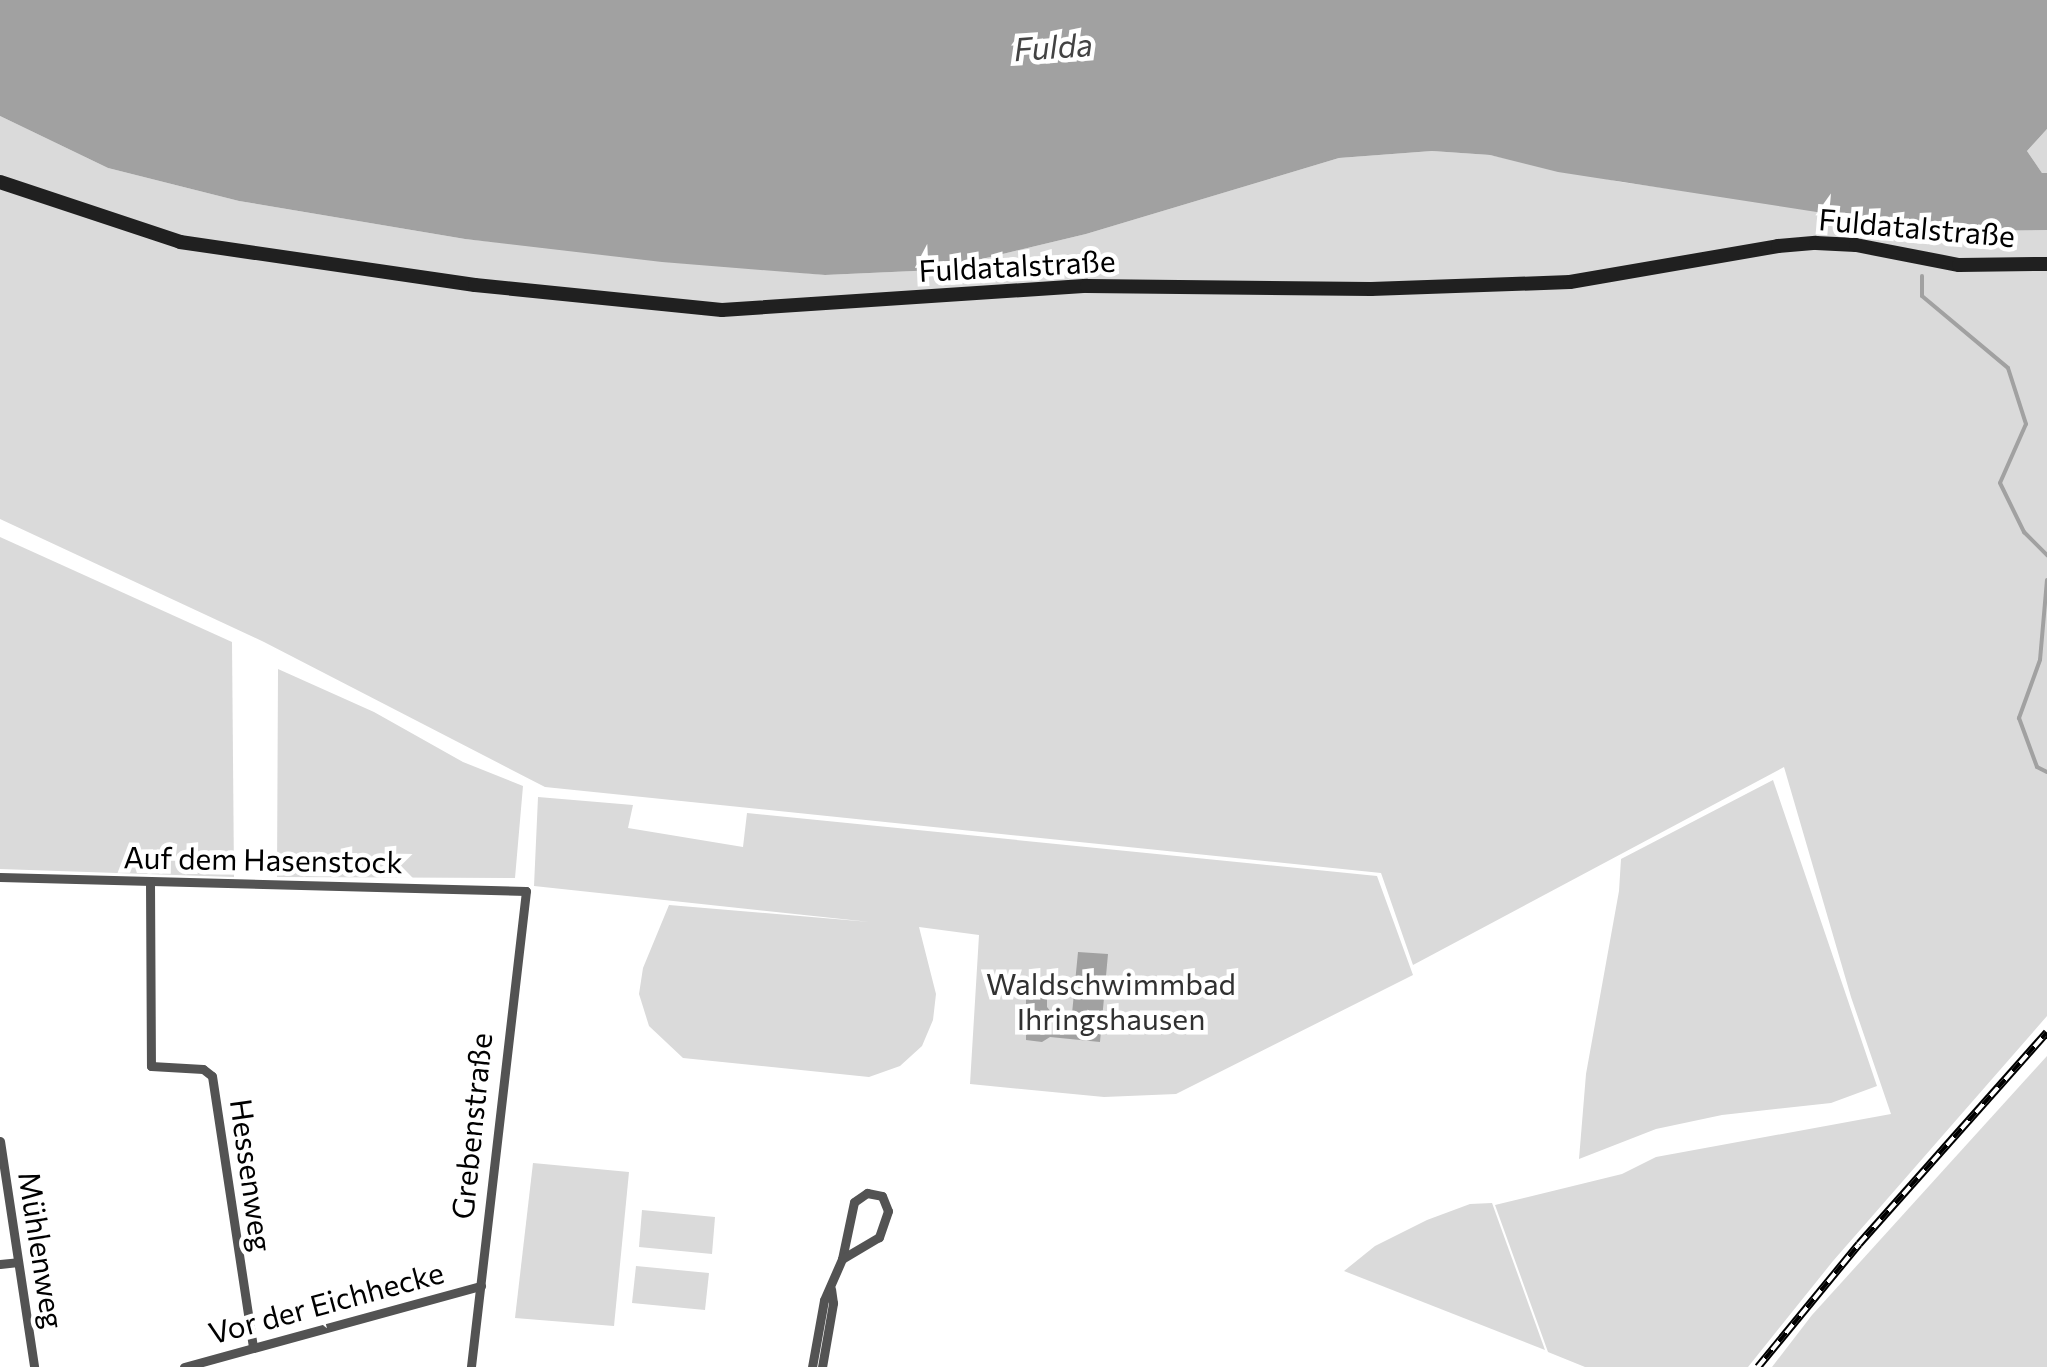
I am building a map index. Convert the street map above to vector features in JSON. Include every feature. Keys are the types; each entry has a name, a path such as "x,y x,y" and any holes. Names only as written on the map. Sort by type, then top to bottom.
{"main road":[{"name":"Fuldatalstraße","path":"0,182 180,242 475,285 722,310 1087,286 1370,288 1570,282 1778,246 1816,244 1856,244 1959,265 2047,264"}],"street":[{"name":"Auf dem Hasenstock","path":"0,877 526,891"},
{"name":"Hessenweg","path":"150,882 150,1066 203,1069 212,1076 253,1348"},
{"name":"Grebenstraße","path":"471,1367 526,891"},
{"name":"Mühlenweg","path":"0,1141 34,1367"},
{"path":"822,1367 832,1288 854,1202 867,1193 886,1200 887,1221 879,1237 842,1259"},
{"path":"0,1264 18,1262"},
{"name":"Vor der Eichhecke","path":"184,1367 480,1286"},
{"path":"812,1367 824,1300 832,1288"}],"green space":[{"path":"0,116 108,168 239,201 465,239 825,275 936,270 1086,234 1339,158 1432,151 1490,155 1621,182 1976,231 2047,230 2047,1016 1833,1261 1748,1367 1585,1367 1548,1352 1495,1205 1622,1174 1656,1157 1891,1114 1851,997 1784,767 1413,965 1381,873 545,787 264,642 0,519"},
{"path":"2047,129 2047,173 2042,173 2027,151"},
{"path":"0,537 232,642 234,877 0,869"},
{"path":"278,669 374,712 463,762 523,786 515,878 277,877"},
{"path":"1773,780 1877,1086 1831,1103 1722,1115 1656,1129 1579,1159 1586,1074 1619,891 1621,859"},
{"name":"Waldschwimmbad Ihringshausen","path":"538,797 633,805 628,828 743,847 747,813 1377,876 1413,975 1176,1094 1104,1097 970,1084 979,935 919,927 936,994 933,1020 922,1046 900,1066 869,1077 683,1058 649,1026 639,994 643,968 669,905 870,922 534,886"},
{"path":"2047,1056 2047,1367 1772,1367 1812,1315"},
{"path":"533,1163 629,1172 614,1326 515,1318"},
{"path":"1492,1203 1545,1350 1344,1271 1375,1246 1427,1220 1470,1204"},
{"path":"642,1210 715,1217 712,1254 639,1247"},
{"path":"636,1266 709,1273 705,1310 632,1303"}],"water":[{"name":"Fulda","path":"0,0 2047,0 2047,129 2027,151 2042,173 2047,173 2047,230 1976,231 1849,217 1558,172 1490,155 1432,151 1339,158 1086,234 936,270 825,275 662,262 465,239 239,201 108,168 0,116"},
{"path":"1078,952 1108,954 1100,1042 1050,1037 1042,1042 1026,1040 1026,996 1047,998 1047,1007 1060,1023 1071,1024"}],"waterway":[{"path":"1922,224 1922,233"},
{"path":"1922,276 1922,296 2008,368 2026,424 2000,483 2024,532 2047,555"},
{"path":"2047,580 2040,660 2019,718 2037,767 2047,772"}],"railway":[{"path":"1758,1367 1859,1244 2047,1032"}]}
